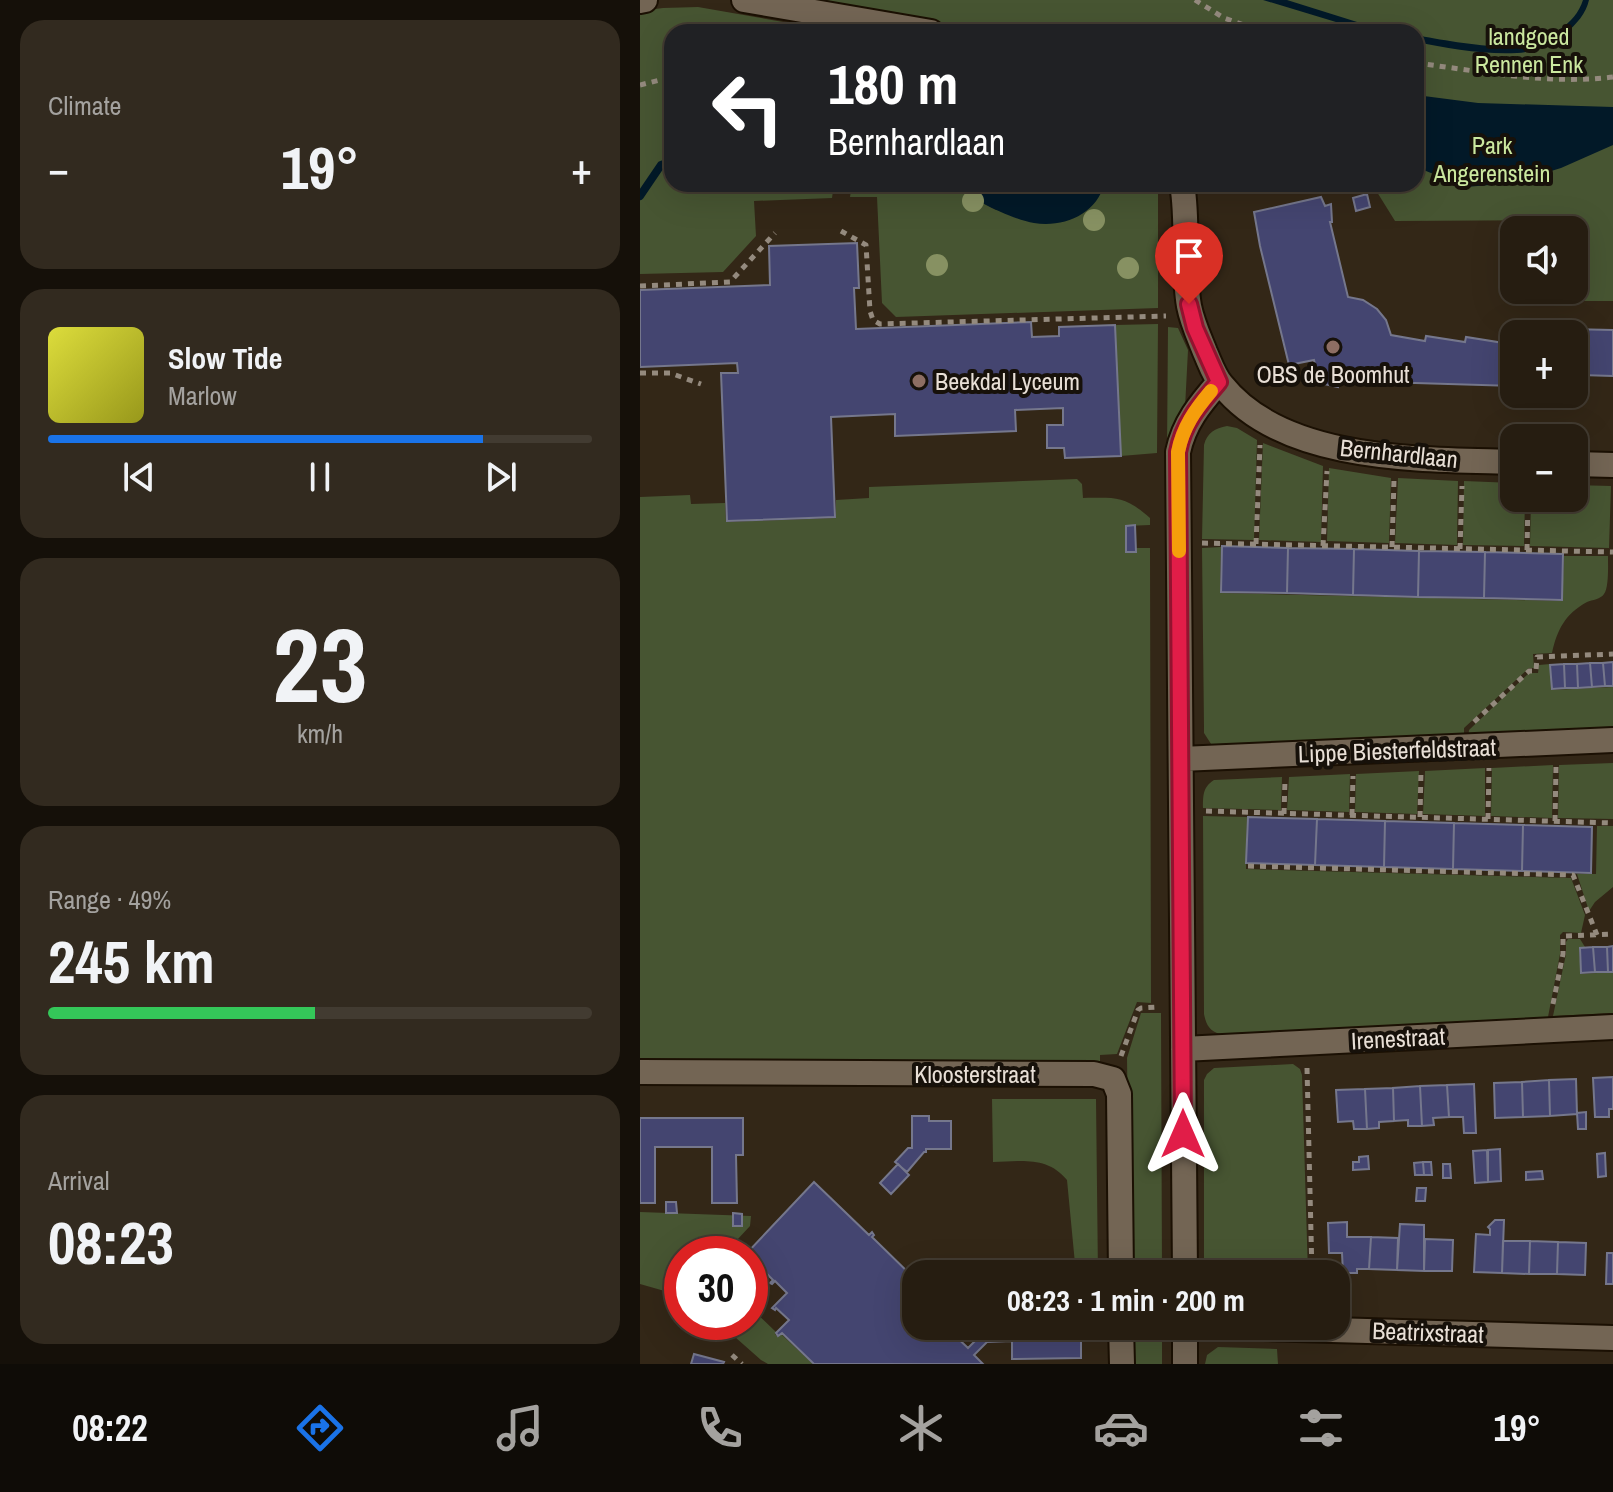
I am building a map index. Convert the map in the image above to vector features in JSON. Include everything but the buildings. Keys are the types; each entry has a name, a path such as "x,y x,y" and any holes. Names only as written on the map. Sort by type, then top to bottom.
{"street":[{"path":"744,0 884,24"},
{"name":"Bernhardlaan","path":"1182,192 1191,314 1219,382 1238,403 1291,432 1362,453 1395,458 1500,461"},
{"path":"1185,1260 1178,452 1181,438 1197,407 1219,382"},
{"path":"1588,464 1613,465"},
{"name":"Lippe Biesterfeldstraat","path":"1181,759 1613,740"},
{"name":"Irenestraat","path":"1183,1049 1613,1027"},
{"name":"Kloosterstraat","path":"640,1072 1094,1074 1113,1079 1119,1094 1121,1260"},
{"name":"Beatrixstraat","path":"1350,1330 1613,1338"},
{"path":"1121,1340 1122,1364"},
{"path":"1185,1340 1185,1364"}],"path":[{"path":"1195,0 1224,18 1241,24"},
{"path":"1424,64 1524,76 1590,80 1613,77"},
{"path":"640,85 664,79"},
{"path":"841,231 866,245 870,311 873,320 880,324 1191,314"},
{"path":"640,286 730,282 775,233"},
{"path":"640,373 670,373 701,384"},
{"path":"1256,544 1261,418"},
{"path":"1323,546 1328,445"},
{"path":"1392,547 1395,458"},
{"path":"1460,549 1462,460"},
{"path":"1527,550 1528,512"},
{"path":"1179,542 1613,552"},
{"path":"1488,819 1478,747 1467,729 1529,671 1536,671 1537,657 1613,654"},
{"path":"1555,821 1556,743"},
{"path":"1420,817 1422,749"},
{"path":"1352,815 1354,752"},
{"path":"1284,814 1286,755"},
{"path":"1181,811 1613,823"},
{"path":"1248,866 1573,875 1597,935"},
{"path":"1548,1030 1563,954 1563,936 1613,934"},
{"path":"1122,1055 1138,1010"},
{"path":"1306,1043 1312,1260"},
{"path":"732,1355 742,1364"}],"green space":[{"path":"807,0 1613,0 1613,301 1588,301 1588,216 1395,221 1377,192 1424,192 1424,24 950,24"},
{"path":"698,7 795,24 664,24 664,192 833,192 832,198 754,201 756,236 723,272 640,274 640,11"},
{"path":"851,192 965,192 996,210 1102,192 1158,192 1158,308 896,317 882,303 877,197 850,197"},
{"path":"1158,324 1157,453 1121,456 1115,325"},
{"path":"1168,327 1178,328 1188,350 1185,408 1167,450"},
{"path":"1227,426 1237,428 1257,440 1254,540 1202,539 1204,445 1212,432"},
{"path":"1263,443 1323,466 1321,542 1259,540"},
{"path":"1329,468 1391,478 1389,543 1327,541"},
{"path":"1398,478 1458,481 1457,545 1395,543"},
{"path":"1077,479 1082,484 1083,498 1119,499 1150,518 1150,525 1126,526 1126,552 1150,548 1151,1003 1137,1002 1117,1054 1100,1055 1100,1062 640,1062 640,497 690,495 691,504 725,503 726,522 836,518 836,500 869,498 869,487"},
{"path":"1464,481 1500,482 1500,512 1525,512 1524,546 1463,545"},
{"path":"1588,485 1611,486 1609,548 1530,546 1531,512 1588,512"},
{"path":"1221,547 1220,593 1562,601 1564,556 1608,556 1606,591 1603,596 1587,602 1568,617 1559,630 1552,653 1533,654 1534,668 1529,668 1464,728 1464,739 1213,747 1204,733 1202,548"},
{"path":"1550,664 1552,690 1613,687 1613,733 1468,739 1469,730 1529,673 1538,673 1539,665"},
{"path":"1613,763 1613,819 1558,818 1559,765"},
{"path":"1553,765 1552,818 1491,816 1492,768"},
{"path":"1485,768 1485,816 1423,814 1425,771"},
{"path":"1419,771 1417,814 1355,812 1356,774"},
{"path":"1350,774 1349,812 1287,810 1289,777"},
{"path":"1282,777 1281,810 1203,808 1204,792 1214,780"},
{"path":"1203,816 1247,817 1246,869 1571,878 1585,915 1581,933 1563,932 1560,935 1560,954 1548,1017 1220,1034 1213,1031 1204,1014"},
{"path":"1597,826 1613,826 1613,887 1589,911 1577,874 1596,874"},
{"path":"1568,939 1580,939 1585,947 1579,948 1581,974 1613,972 1613,1013 1553,1016"},
{"path":"1141,1013 1161,1013 1162,1260 1130,1260 1127,1058"},
{"path":"1293,1064 1300,1069 1308,1260 1204,1260 1204,1080 1214,1068"},
{"path":"992,1099 1096,1099 1098,1260 1075,1260 1067,1180 1060,1172 1043,1163 993,1162"},
{"path":"640,1212 751,1216 750,1226 741,1236 664,1236 664,1291 640,1284"},
{"path":"768,1324 778,1337 781,1334 813,1364 768,1364 738,1340 768,1340"},
{"path":"1130,1340 1162,1340 1162,1364 1131,1364"},
{"path":"1218,1347 1277,1349 1278,1364 1205,1364 1207,1355"}],"water":[{"path":"1263,0 1287,0 1363,24 1342,24"},
{"path":"1583,0 1589,0 1571,29 1550,43 1528,52 1479,52 1424,44 1424,36 1484,45 1531,43 1558,30 1579,9"},
{"path":"1424,96 1478,103 1613,107 1613,145 1561,168 1512,183 1466,187 1424,170"},
{"path":"965,192 1101,192 1094,203 1077,217 1045,224 1003,213"}],"waterway":[{"path":"640,196 664,164"}],"slow traffic":[{"path":"1179,551 1178,452 1186,426 1211,391"}],"place":[{"name":"OBS de Boomhut","path":"1333,347"},
{"name":"Beekdal Lyceum","path":"919,381"}],"route":[{"path":"1183,1134 1178,452 1186,426 1197,407 1219,382 1195,328 1189,304"}],"park label":[{"name":"landgoed Rennen Enk","path":"1529,50"},
{"name":"Park Angerenstein","path":"1492,159"}]}
